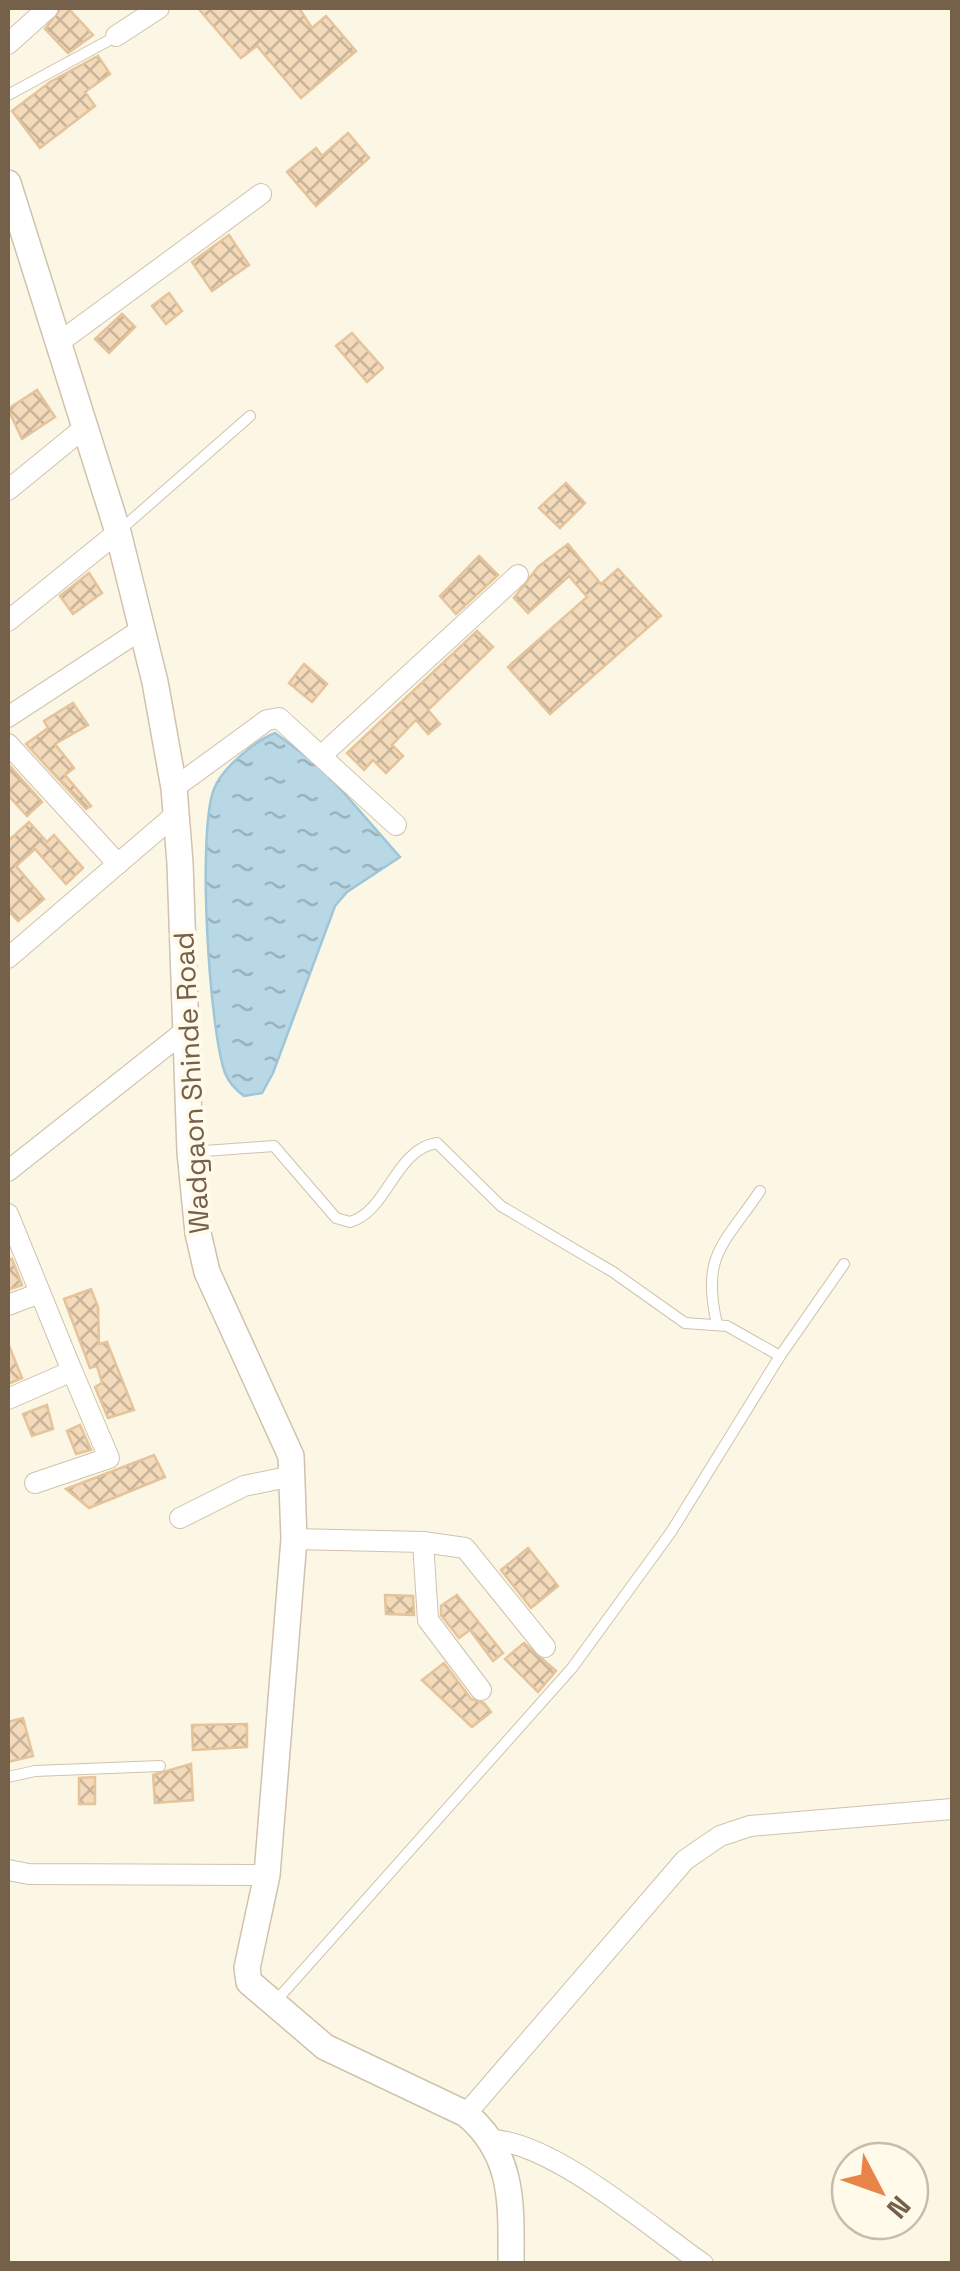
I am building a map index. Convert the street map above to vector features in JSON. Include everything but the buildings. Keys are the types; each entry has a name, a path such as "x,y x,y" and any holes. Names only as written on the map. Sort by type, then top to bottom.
{"street":[{"path":"8,44 48,8"},
{"path":"116,36 159,8"},
{"name":"Wadgaon Shinde Road","path":"8,183 12,223 57,344 118,532 174,788 190,1152 207,1272 291,1456 294,1539 267,1875 247,1968 249,1982 325,2046 466,2114 493,2140 508,2171 512,2264"},
{"path":"57,344 261,194"},
{"path":"8,490 84,428"},
{"path":"8,621 118,532"},
{"path":"322,755 518,576"},
{"path":"8,717 142,629"},
{"path":"174,788 267,720 279,718 396,825"},
{"path":"8,744 118,864"},
{"path":"8,958 176,814"},
{"path":"8,1171 184,1031"},
{"path":"8,1214 109,1458 35,1483"},
{"path":"8,1305 40,1293"},
{"path":"8,1399 72,1371"},
{"path":"180,1518 244,1486 292,1476"},
{"path":"294,1539 423,1542 465,1548 545,1648"},
{"path":"423,1542 428,1620 480,1690"},
{"path":"466,2114 685,1860 720,1836 750,1826 952,1809"},
{"path":"8,1870 29,1874 267,1875"},
{"path":"493,2140 516,2142 566,2168 703,2264"}],"lane":[{"path":"8,95 116,36"},
{"path":"118,532 250,416"},
{"path":"190,1152 274,1146 336,1218 350,1222 368,1208 416,1150 437,1143 511,1213 613,1272 686,1323 717,1324 780,1356"},
{"path":"717,1324 708,1287 710,1271 760,1191"},
{"path":"273,2004 572,1668 670,1532 780,1356 844,1264"},
{"path":"8,1777 34,1771 160,1766"}],"water":[{"path":"275,733 322,768 400,857 347,892 335,906 273,1073 262,1093 244,1096 225,1073 219,1050 207,930 206,845 214,789 232,764"}]}
